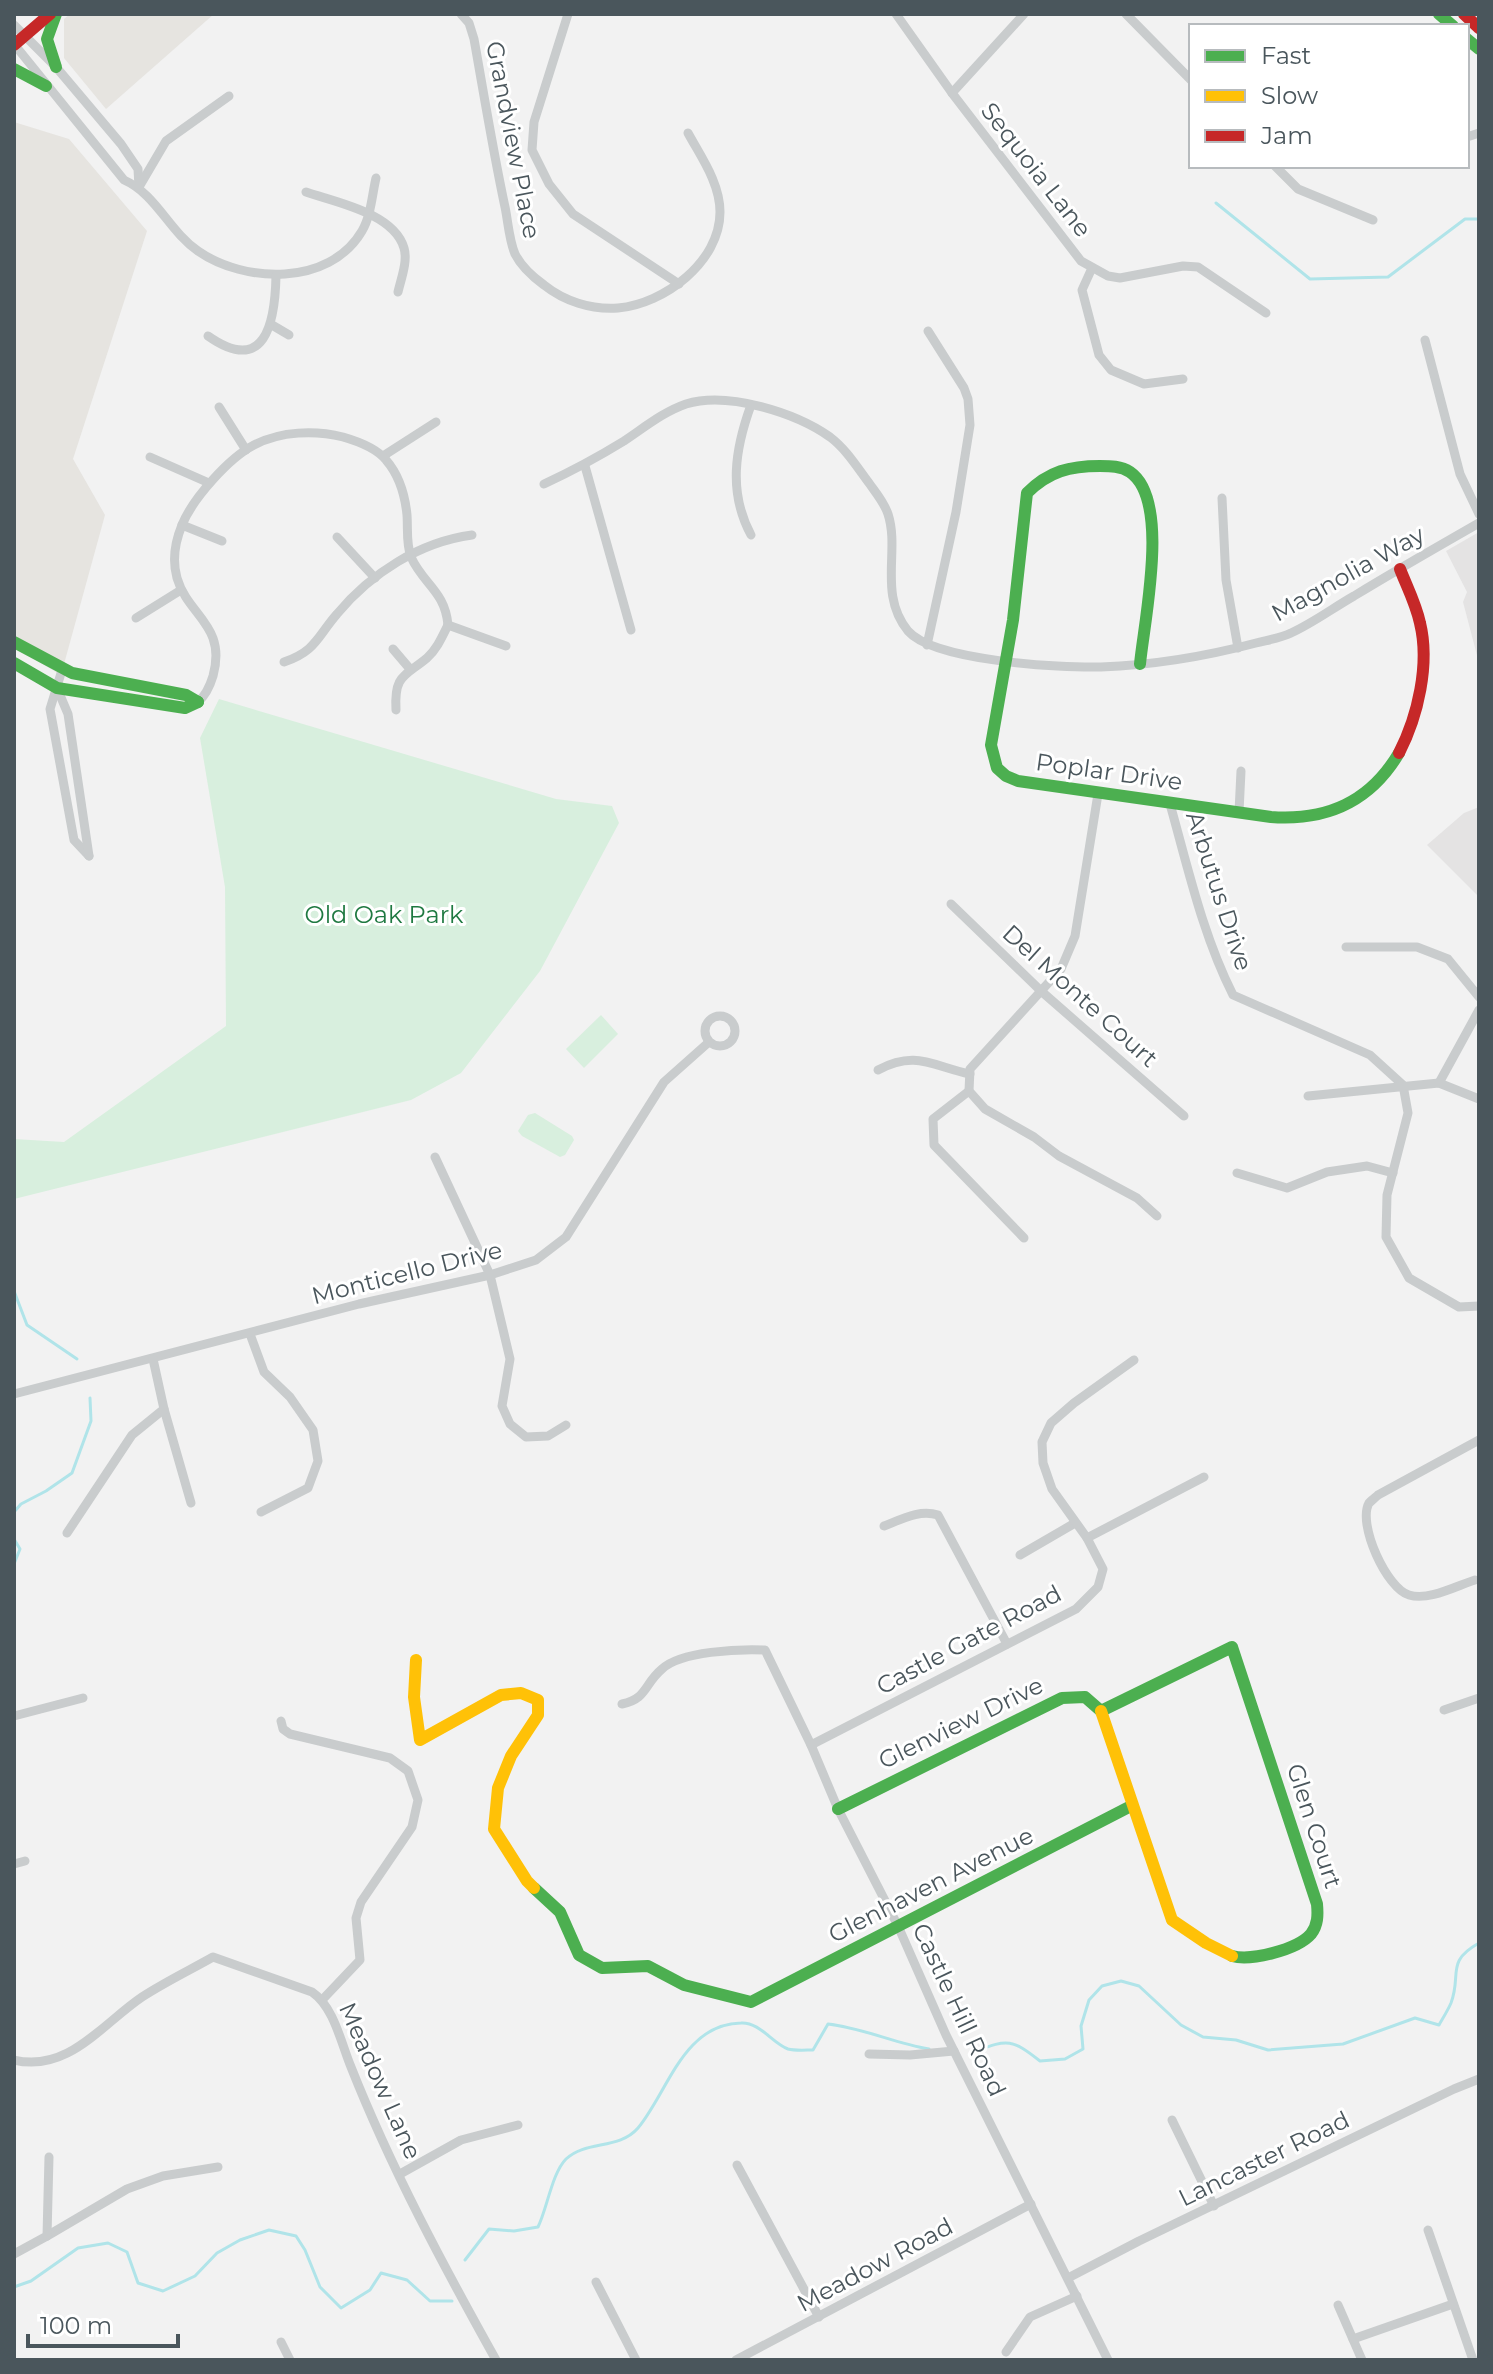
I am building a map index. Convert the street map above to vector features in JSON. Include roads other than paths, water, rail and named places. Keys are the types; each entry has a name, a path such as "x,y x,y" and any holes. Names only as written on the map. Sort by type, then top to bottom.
{"street":[{"path":"17,43 53,14"},
{"path":"53,14 47,43 56,67"},
{"name":"Grandview Place","path":"461,14 469,23 474,39 516,254 533,277 557,296 587,306 618,308 649,300 679,284 701,261 713,241 720,212 714,182 688,133"},
{"path":"568,14 534,122 532,150 549,184 573,214 679,284"},
{"name":"Sequoia Lane","path":"896,14 952,93 1081,261 1108,276 1120,278 1183,266 1198,267 1266,313"},
{"path":"952,93 1024,14"},
{"path":"1126,14 1189,78"},
{"path":"1464,14 1479,28"},
{"path":"14,25 17,43 46,86 124,180 139,187 178,235 217,263 246,273 276,276 307,270 329,261 362,232 376,178"},
{"path":"17,43 56,67 130,156 138,169 139,187"},
{"path":"14,69 46,86"},
{"path":"139,187 166,141 229,96"},
{"path":"1277,168 1298,189 1373,220"},
{"path":"306,192 369,212 386,224 404,248 404,267 398,292"},
{"path":"1092,268 1082,290 1099,355 1111,370 1144,384 1183,379"},
{"path":"208,336 226,348 245,350 260,343 272,325 276,276"},
{"path":"272,325 289,335"},
{"path":"544,484 585,466 661,415 689,404 717,400 787,415 832,438 850,457 882,502 891,528 890,560 898,617 910,633 927,645 956,512 970,425 964,388 928,331"},
{"path":"1425,340 1460,474 1479,514"},
{"path":"751,405 742,429 735,473 739,508 751,535"},
{"path":"219,407 246,450"},
{"path":"383,456 436,422"},
{"path":"14,663 57,688 185,708 205,697 212,679 216,650 208,626 181,590 174,562 182,525 209,483 255,444 275,438 323,432 353,440 383,456 397,475 404,494 410,554 420,573 442,599 448,625 439,645 399,681 396,710"},
{"path":"150,457 209,483"},
{"path":"585,466 631,630"},
{"name":"Poplar Drive","path":"1140,664 1155,546 1145,492 1134,474 1118,466 1057,469 1041,477 1027,493 1013,620 991,745 997,768 1018,781 1288,820 1326,814 1357,800 1380,781 1396,762 1407,741 1423,653 1417,610 1400,569"},
{"path":"1222,498 1226,580 1238,648"},
{"name":"Magnolia Way","path":"927,645 1004,661 1098,667 1140,664 1238,648 1289,634 1479,523"},
{"path":"182,525 222,541"},
{"path":"284,662 311,650 337,614 375,578 410,554 447,539 472,535"},
{"path":"337,537 375,578"},
{"path":"136,618 181,590"},
{"path":"448,625 506,646"},
{"path":"14,642 62,670 186,695 198,702"},
{"path":"393,649 410,669"},
{"path":"57,688 68,714 89,856 74,840 50,709 62,670"},
{"path":"1239,812 1241,771"},
{"path":"1098,794 1075,936 1061,969 970,1069 969,1091 985,1109 1034,1137 1059,1156 1137,1198 1157,1216"},
{"name":"Arbutus Drive","path":"1170,804 1193,887 1233,995 1370,1055 1403,1085"},
{"name":"Del Monte Court","path":"951,904 1041,991 1184,1116"},
{"path":"1346,947 1417,947 1448,959 1479,997"},
{"path":"1439,1083 1479,1010"},
{"name":"Monticello Drive","path":"14,1394 359,1304 490,1275 536,1260 566,1237 664,1082 709,1042"},
{"path":"878,1070 898,1060 911,1060 970,1074"},
{"path":"1308,1096 1439,1083 1479,1099"},
{"path":"1403,1085 1408,1113 1387,1195 1386,1237 1409,1278 1459,1307 1479,1306"},
{"path":"969,1091 933,1119 934,1145 1024,1238"},
{"path":"435,1157 490,1275 510,1359 502,1406 510,1424 526,1437 548,1436 566,1425"},
{"path":"1237,1173 1287,1188 1327,1172 1367,1166 1393,1173"},
{"path":"250,1334 264,1372 290,1397 313,1430 318,1461 308,1488 261,1512"},
{"path":"153,1359 191,1503"},
{"name":"Castle Gate Road","path":"811,1745 1076,1609 1098,1587 1103,1569 1087,1538 1052,1489 1043,1463 1042,1442 1051,1423 1134,1360"},
{"path":"67,1533 132,1435 164,1409"},
{"path":"1475,1580 1428,1595 1412,1596 1398,1591 1381,1566 1368,1532 1367,1513 1370,1502 1378,1495 1479,1440"},
{"path":"1087,1538 1204,1477"},
{"path":"884,1526 914,1515 929,1512 938,1515 1007,1644"},
{"path":"1020,1555 1075,1523"},
{"name":"Glen Court","path":"1232,1647 1317,1904 1320,1917 1312,1934 1295,1947 1241,1959 1194,1936 1172,1920 1101,1711 1232,1647"},
{"name":"Castle Hill Road","path":"622,1704 640,1698 651,1680 669,1664 724,1651 765,1650 838,1809 898,1926 954,2051 1108,2360"},
{"name":"Glenhaven Avenue","path":"416,1660 414,1697 420,1740 501,1695 521,1693 538,1700 538,1715 511,1756 498,1788 494,1829 527,1881 560,1912 579,1955 602,1968 648,1966 684,1985 751,2002 1131,1806"},
{"name":"Glenview Drive","path":"838,1809 1062,1698 1085,1697 1101,1711"},
{"path":"14,1716 83,1698"},
{"path":"1444,1710 1479,1698"},
{"path":"281,1721 283,1729 290,1734 390,1758 408,1771 418,1800 412,1827 361,1902 356,1918 360,1960 323,1999"},
{"path":"14,1864 25,1861"},
{"name":"Meadow Lane","path":"14,2060 39,2063 63,2056 143,1996 213,1957 312,1992 323,1999 441,2262 496,2360"},
{"path":"869,2054 910,2055 954,2051"},
{"name":"Lancaster Road","path":"1068,2278 1479,2079"},
{"path":"1172,2120 1214,2206"},
{"path":"400,2174 461,2140 518,2125"},
{"path":"47,2236 49,2157"},
{"path":"737,2165 819,2317"},
{"path":"14,2254 127,2189 163,2176 218,2167"},
{"name":"Meadow Road","path":"736,2360 1031,2204"},
{"path":"1428,2230 1473,2360"},
{"path":"596,2282 636,2360"},
{"path":"1006,2352 1030,2317 1077,2296"},
{"path":"1353,2339 1453,2304"},
{"path":"1338,2305 1362,2360"},
{"path":"281,2342 290,2360"}],"waterway":[{"path":"1216,203 1310,279 1388,277 1465,219 1479,219"},
{"path":"14,1291 27,1325 77,1359"},
{"path":"14,1512 21,1504 72,1473 91,1421 90,1398"},
{"path":"14,1539 20,1549 14,1564"},
{"path":"976,2051 1010,2043 1023,2048 1040,2061 1065,2059 1083,2049 1081,2026 1089,2000 1102,1986 1121,1981 1139,1986 1181,2025 1203,2037 1236,2040 1268,2050 1343,2044 1415,2018 1439,2025 1451,2003 1458,1963 1468,1950 1479,1943"},
{"path":"465,2260 489,2229 514,2231 538,2227 557,2173 566,2159 583,2149 630,2135 649,2113 691,2047 721,2026 748,2024 782,2046 794,2050 813,2050 828,2024 929,2049"},
{"path":"14,2287 31,2281 78,2248 108,2243 127,2252 138,2283 163,2291 195,2276 217,2253 240,2240 269,2230 296,2236 320,2287 341,2308 370,2290 381,2273 407,2280 430,2301 452,2301"}],"park label":[{"name":"Old Oak Park","path":"384,915"}]}
